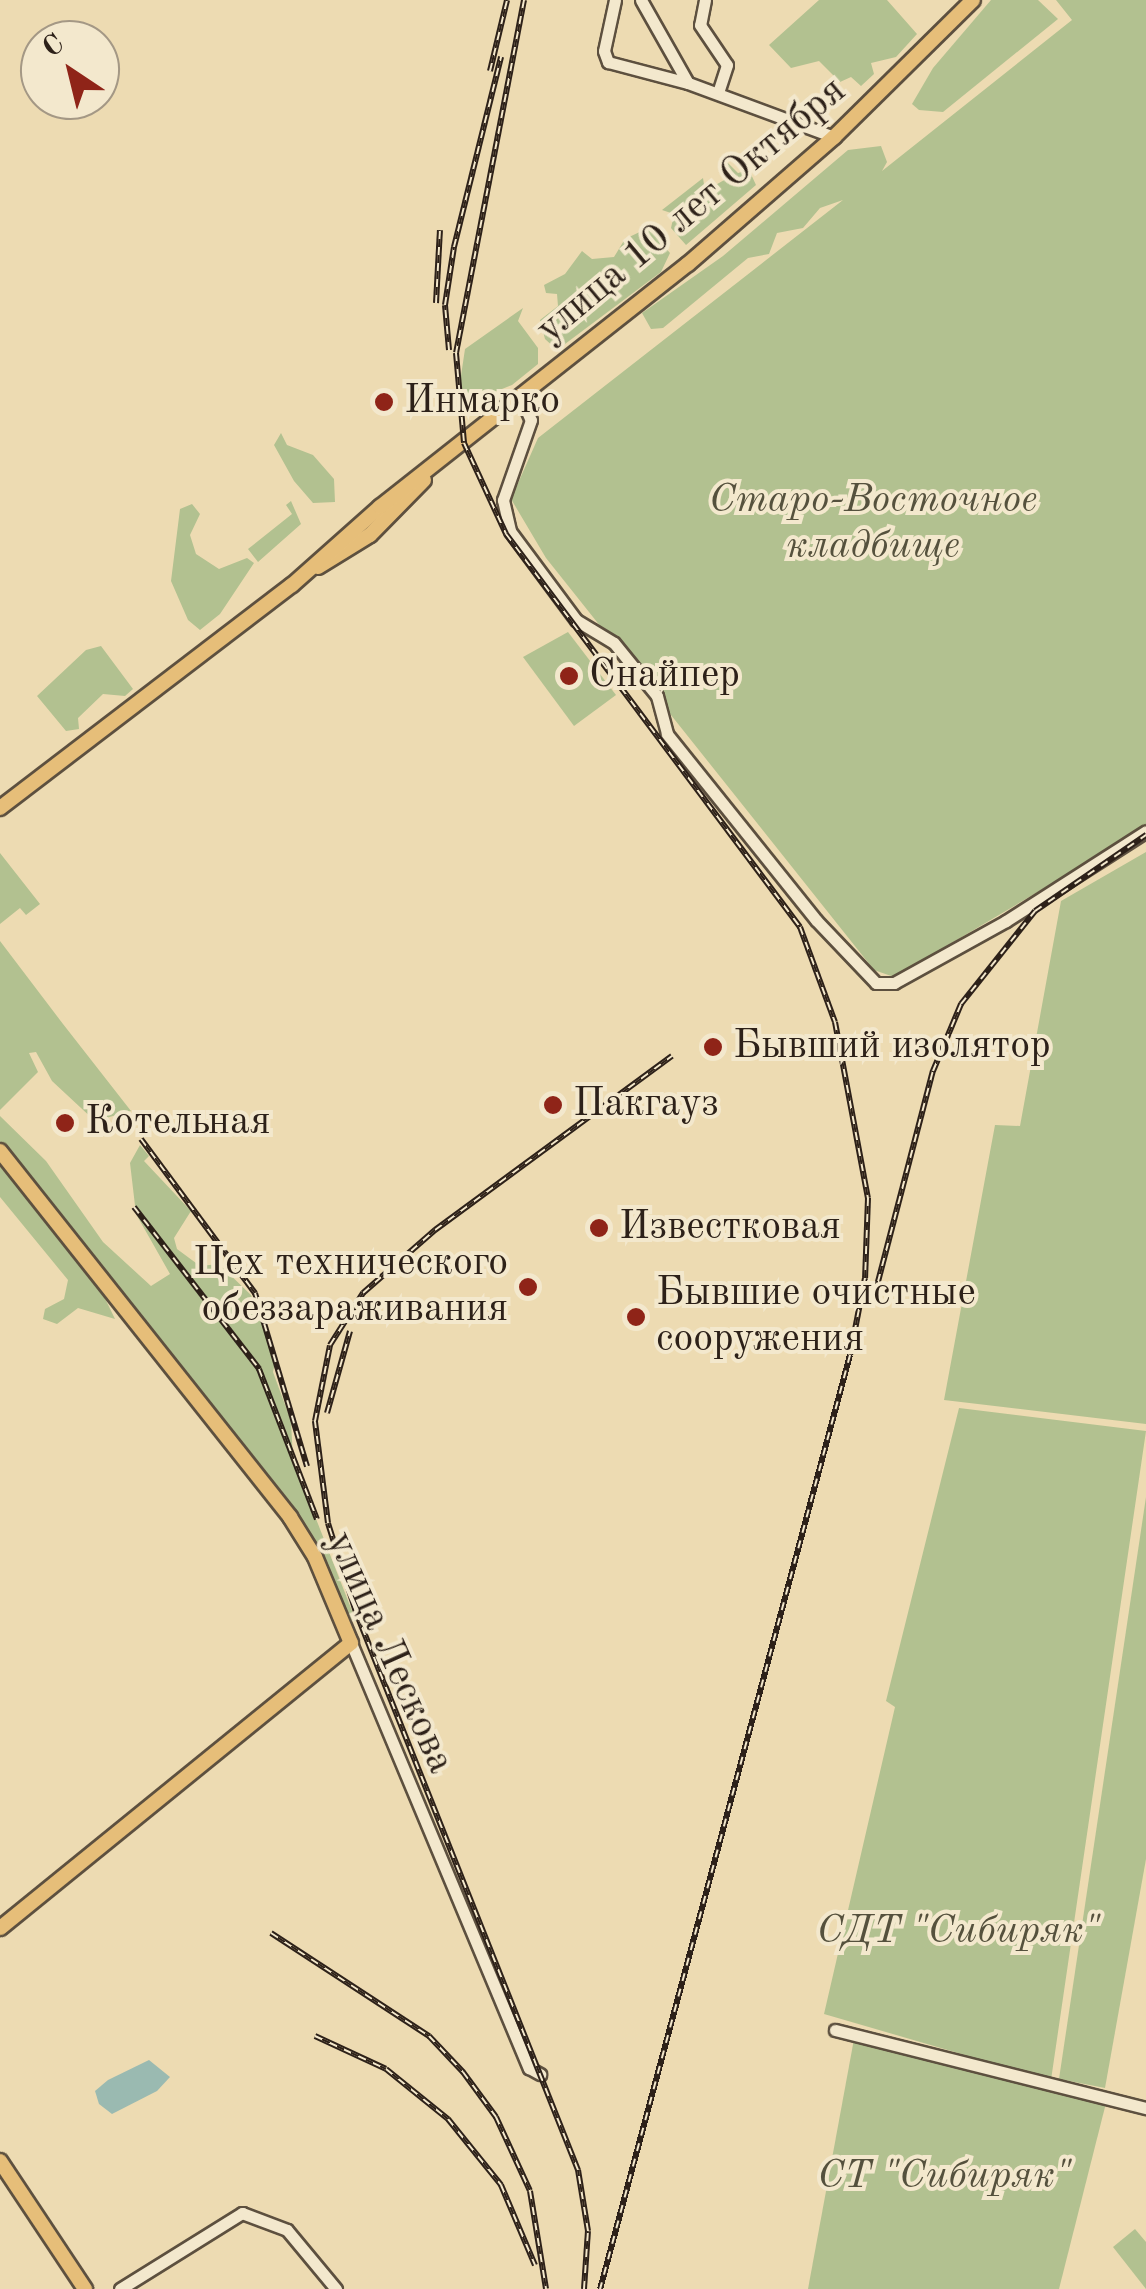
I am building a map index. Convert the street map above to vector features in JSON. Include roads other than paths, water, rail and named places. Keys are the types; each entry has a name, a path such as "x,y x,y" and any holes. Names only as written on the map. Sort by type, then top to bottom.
{"main road":[{"name":"улица 10 лет Октября","path":"0,808 304,574 370,536 442,460 834,138 973,0"},
{"name":"улица Лескова","path":"0,1151 290,1517 315,1556 351,1643"},
{"path":"0,1928 351,1643"},
{"path":"0,2161 85,2289"}],"street":[{"path":"616,0 604,51 608,62 718,92 834,138"},
{"path":"641,0 688,83"},
{"path":"704,0 700,26 727,65 718,92"},
{"path":"520,398 532,420 503,500 510,531 576,620 609,636 656,696 668,734 816,920 876,983 894,984 1006,921 1146,831"},
{"name":"улица Лескова","path":"351,1643 529,2068 540,2074"},
{"path":"835,2030 1146,2108"},
{"path":"120,2289 242,2213 287,2230 336,2289"}],"water":[{"path":"149,2060 170,2077 157,2091 112,2114 99,2104 95,2091 108,2080"}],"railway":[{"path":"490,71 507,0"},
{"path":"524,0 456,353 464,443 506,534 800,927 835,1022 868,1198 865,1278 850,1355 600,2289"},
{"path":"449,350 445,305 454,247 501,57"},
{"path":"436,303 440,230"},
{"path":"874,1297 933,1071 961,1004 1035,911 1146,835"},
{"path":"584,2289 588,2231 578,2170 356,1612 328,1523 315,1421 330,1345 363,1293 435,1230 672,1056"},
{"path":"141,1139 255,1293 307,1466"},
{"path":"134,1207 259,1369 317,1519"},
{"path":"327,1413 350,1331"},
{"path":"271,1933 429,2036 463,2072 496,2117 530,2191 546,2289"},
{"path":"315,2036 386,2069 448,2119 501,2185 535,2265"}],"place":[{"name":"Инмарко","path":"384,402"},
{"name":"Снайпер","path":"569,676"},
{"name":"Бывший изолятор","path":"713,1047"},
{"name":"Пакгауз","path":"553,1105"},
{"name":"Котельная","path":"65,1123"},
{"name":"Известковая","path":"599,1228"},
{"name":"Цех технического обеззараживания","path":"528,1287"},
{"name":"Бывшие очистные сооружения","path":"636,1317"}],"park label":[{"name":"Старо-Восточное кладбище","path":"873,524"},
{"name":"СДТ \"Сибиряк\"","path":"958,1932"},
{"name":"СТ \"Сибиряк\"","path":"944,2177"}]}
